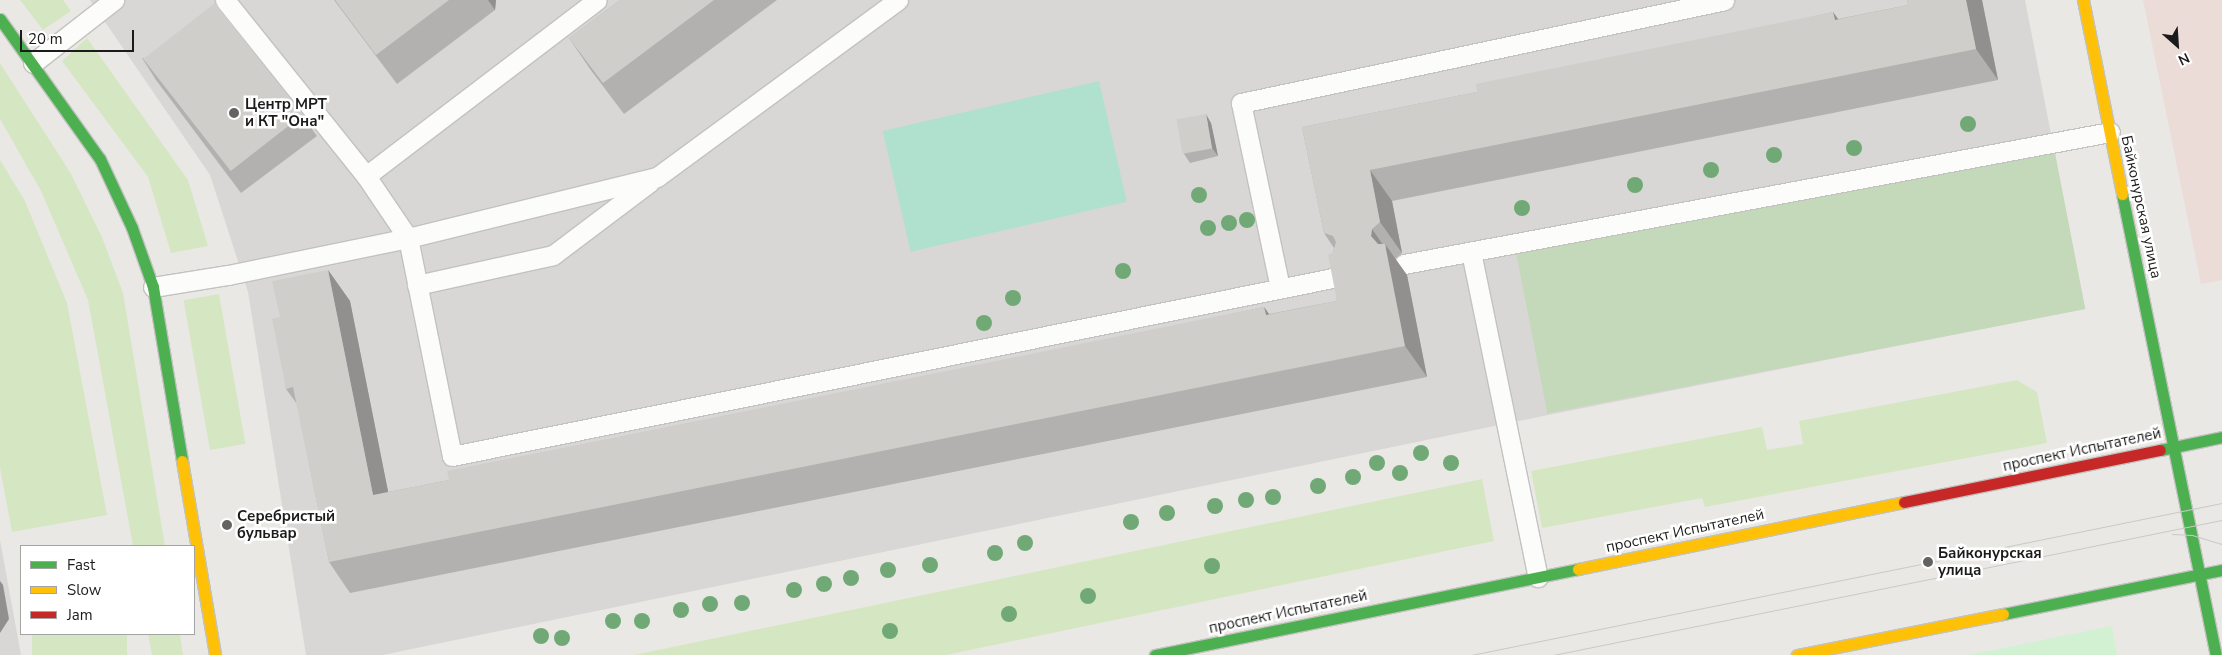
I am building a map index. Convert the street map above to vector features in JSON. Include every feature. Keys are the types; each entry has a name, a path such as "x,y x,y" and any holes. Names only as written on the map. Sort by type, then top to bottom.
{"main road":[{"name":"Байконурская улица","path":"2083,0 2216,655"},
{"path":"0,19 100,159 132,228 153,287 215,655"},
{"name":"проспект Испытателей","path":"1155,655 2222,437"},
{"path":"1797,655 2222,570"}],"lane":[{"path":"33,63 114,0"},
{"path":"225,0 366,176 408,238 452,456 1348,275"},
{"path":"366,176 597,0"},
{"path":"417,285 553,255 898,0"},
{"path":"1280,288 1241,103 1724,0"},
{"path":"1404,264 2110,132"},
{"path":"153,287 228,275 408,238 657,177"},
{"path":"1471,252 1538,577"}],"shaded area":[{"path":"90,0 2025,0 2085,309 1548,415 383,655 306,655 248,292 210,175"},
{"path":"2143,0 2222,0 2222,280 2201,284"},
{"path":"0,540 21,655 0,655"}],"green space":[{"path":"20,0 63,0 71,11 43,30"},
{"path":"87,38 188,180 208,246 171,253 148,177 62,61"},
{"path":"0,63 70,172 102,237 123,293 165,545 133,545 88,300 41,191 0,119"},
{"path":"1099,81 1127,202 911,252 883,131"},
{"path":"2054,148 2085,309 1547,414 1516,253"},
{"path":"0,160 25,201 67,303 107,515 12,532 0,468"},
{"path":"219,294 245,444 210,450 184,300"},
{"path":"2017,380 2037,392 2047,443 1705,507 1702,498 1542,528 1531,471 1762,427 1767,450 1803,444 1799,421"},
{"path":"1482,479 1494,541 946,655 634,655"},
{"path":"2112,626 2117,655 1968,655"},
{"path":"32,635 127,635 127,655 32,655"},
{"path":"148,635 180,635 183,655 152,655"}],"building":[{"path":"335,0 449,0 376,55"},
{"path":"620,0 714,0 603,83 569,38"},
{"path":"1907,0 1966,0 1976,49 1370,170 1380,222 1372,229 1371,236 1378,244 1385,244 1405,346 329,562 293,387 286,389 272,319 280,317 272,281 328,270 373,495 449,480 447,471 1264,307 1266,315 1337,301 1328,255 1333,252 1336,242 1333,236 1324,233 1302,127 1477,92 1476,84 1833,12 1835,20 1908,5"},
{"path":"215,3 302,115 231,171 143,59"},
{"path":"1206,114 1212,148 1183,154 1176,119"}],"tram line":[{"path":"1471,655 2222,503"},
{"path":"1553,655 2222,520"},
{"path":"2172,534 2192,535 2222,544"}],"traffic: fast":[{"path":"0,19 100,159 132,228 153,287 182,461"},
{"path":"2122,194 2216,655"},
{"path":"2160,450 2222,437"},
{"path":"1155,655 1578,569"},
{"path":"2003,614 2222,570"}],"traffic: slow":[{"path":"2083,0 2122,194"},
{"path":"182,461 215,655"},
{"path":"1578,569 1904,502"},
{"path":"1797,655 2003,614"}],"traffic: jam":[{"path":"1904,502 2160,450"}],"place":[{"name":"Центр МРТ и КТ \"Она\"","path":"234,113"},
{"name":"Серебристый бульвар","path":"227,525"},
{"name":"Байконурская улица","path":"1928,562"}]}
